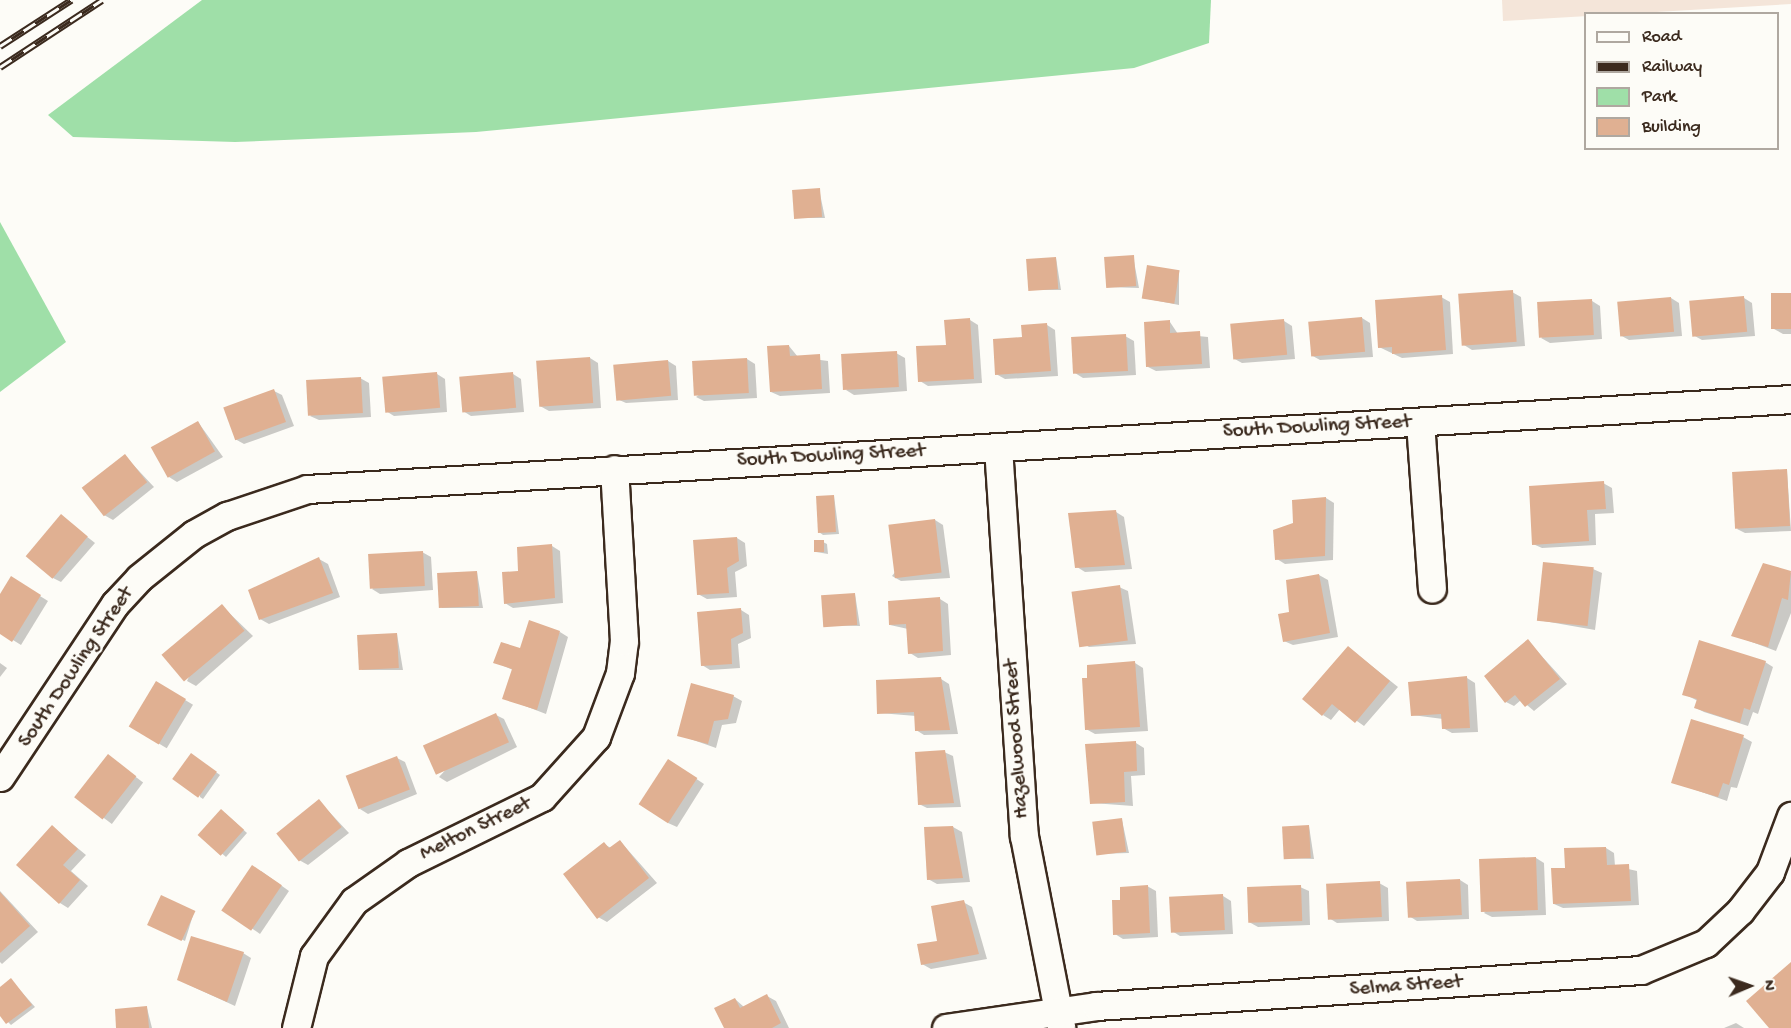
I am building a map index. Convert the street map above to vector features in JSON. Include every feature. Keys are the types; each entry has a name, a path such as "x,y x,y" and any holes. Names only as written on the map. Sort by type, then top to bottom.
{"street":[{"name":"South Dowling Street","path":"0,777 115,604 161,558 227,516 296,492 348,483 998,447 1791,399"},
{"path":"1420,422 1432,589"},
{"name":"Hazelwood Street","path":"998,447 1024,836 1059,1019"},
{"name":"Melton Street","path":"297,1028 314,956 354,901 408,863 542,797 596,737 620,673 624,641 614,469"},
{"name":"Selma Street","path":"946,1028 1641,970 1706,943 1740,911 1770,873 1791,816"}],"shaded area":[{"path":"1502,0 1791,0 1791,4 1655,12 1584,12 1584,16 1503,21"}],"green space":[{"path":"202,0 1211,0 1209,43 1134,68 476,132 235,142 73,137 48,115"},
{"path":"0,222 66,342 0,392"}],"building":[{"path":"820,188 822,217 794,219 792,190"},
{"path":"1134,255 1136,286 1106,288 1104,257"},
{"path":"1056,257 1058,289 1028,291 1026,259"},
{"path":"1147,265 1180,270 1174,304 1142,299"},
{"path":"1513,290 1517,342 1462,346 1458,294"},
{"path":"1771,293 1791,293 1791,329 1771,329"},
{"path":"1442,295 1446,350 1392,354 1392,347 1378,348 1375,300"},
{"path":"1744,296 1747,332 1692,337 1689,301"},
{"path":"1671,297 1674,332 1620,337 1617,302"},
{"path":"1592,299 1594,335 1539,338 1537,302"},
{"path":"1362,317 1365,352 1311,357 1308,322"},
{"path":"970,318 974,379 918,382 916,346 946,345 944,320"},
{"path":"1284,319 1287,355 1233,360 1230,324"},
{"path":"1170,320 1170,333 1200,331 1202,364 1146,367 1144,322"},
{"path":"1047,323 1051,371 995,375 993,339 1022,337 1021,325"},
{"path":"1126,334 1128,371 1073,374 1071,337"},
{"path":"789,345 790,356 820,354 822,389 770,392 767,346"},
{"path":"897,351 899,387 843,390 841,354"},
{"path":"590,357 593,403 539,407 536,361"},
{"path":"747,358 749,393 694,396 692,361"},
{"path":"668,360 671,396 616,401 613,365"},
{"path":"437,372 440,408 385,413 382,377"},
{"path":"513,372 516,408 462,413 459,377"},
{"path":"361,377 363,413 308,416 306,380"},
{"path":"274,389 286,422 235,440 223,407"},
{"path":"198,421 215,452 168,478 151,447"},
{"path":"125,454 147,482 104,516 82,488"},
{"path":"1787,469 1790,526 1735,529 1732,472"},
{"path":"1604,481 1606,509 1587,510 1589,541 1532,545 1529,486"},
{"path":"834,495 836,532 818,533 816,496"},
{"path":"1326,497 1325,556 1275,560 1273,530 1293,523 1292,500"},
{"path":"1116,510 1125,565 1075,568 1068,513"},
{"path":"61,514 88,536 52,579 26,556"},
{"path":"935,519 942,573 895,578 888,525"},
{"path":"737,537 739,561 727,568 729,593 697,595 693,540"},
{"path":"814,540 824,540 824,552 814,552"},
{"path":"552,544 555,598 504,604 502,572 518,571 517,547"},
{"path":"423,551 425,586 370,589 368,554"},
{"path":"319,557 333,593 259,620 248,590"},
{"path":"1543,562 1594,567 1588,626 1537,621"},
{"path":"1763,563 1791,571 1788,600 1782,598 1768,647 1731,636"},
{"path":"477,571 479,606 439,608 437,573"},
{"path":"1319,574 1330,633 1283,642 1278,614 1289,612 1286,580"},
{"path":"11,576 41,595 12,642 0,634 0,594"},
{"path":"1120,585 1128,640 1079,647 1071,592"},
{"path":"855,593 857,625 823,627 821,595"},
{"path":"940,597 943,651 908,654 906,624 889,625 888,601"},
{"path":"222,604 244,631 184,682 161,655"},
{"path":"741,608 743,633 731,639 732,664 701,666 697,612"},
{"path":"529,620 560,631 537,710 502,699 512,669 493,663 501,642 520,648"},
{"path":"397,633 399,668 359,670 357,635"},
{"path":"1528,639 1560,679 1525,707 1515,695 1505,703 1484,676"},
{"path":"1699,640 1766,661 1750,710 1744,708 1740,723 1694,708 1697,699 1682,695"},
{"path":"1348,646 1390,681 1355,723 1332,704 1322,716 1302,699"},
{"path":"1135,661 1140,727 1085,730 1082,678 1087,678 1087,665"},
{"path":"1467,676 1470,728 1442,729 1441,714 1411,716 1408,682"},
{"path":"941,677 950,730 915,731 914,712 877,714 876,680"},
{"path":"156,681 186,699 159,744 129,726"},
{"path":"691,683 734,695 728,719 714,721 708,744 677,736"},
{"path":"496,713 509,742 436,775 423,746"},
{"path":"1691,719 1744,735 1729,785 1723,783 1718,797 1671,783"},
{"path":"1136,741 1137,771 1124,772 1125,802 1090,804 1085,744"},
{"path":"945,750 954,803 918,805 915,752"},
{"path":"191,753 217,772 198,798 172,779"},
{"path":"108,754 136,776 103,820 74,797"},
{"path":"397,756 410,790 359,809 346,776"},
{"path":"668,759 697,778 668,823 639,804"},
{"path":"319,799 342,827 299,862 276,834"},
{"path":"221,809 244,830 221,856 198,835"},
{"path":"1122,818 1126,852 1096,855 1092,822"},
{"path":"52,825 78,849 63,865 80,880 59,904 16,865"},
{"path":"1309,825 1311,858 1284,859 1282,826"},
{"path":"953,826 963,878 927,880 924,827"},
{"path":"620,840 649,878 597,919 563,874 604,842 609,848"},
{"path":"1606,847 1607,865 1629,864 1631,901 1553,904 1551,868 1565,868 1564,848"},
{"path":"1536,857 1538,910 1481,912 1479,859"},
{"path":"252,865 282,885 251,931 221,911"},
{"path":"1460,879 1462,915 1408,918 1406,882"},
{"path":"1380,881 1382,917 1328,920 1326,884"},
{"path":"1148,885 1150,933 1113,935 1112,900 1120,900 1120,887"},
{"path":"1301,885 1302,921 1248,923 1247,887"},
{"path":"0,892 30,926 0,953"},
{"path":"1223,894 1225,930 1171,933 1169,897"},
{"path":"161,895 195,911 181,941 147,925"},
{"path":"964,900 979,954 921,965 917,944 937,941 931,906"},
{"path":"191,936 244,952 227,1002 177,980"},
{"path":"1791,962 1791,1028 1769,1028 1746,1001"},
{"path":"11,978 32,1005 6,1024 0,1016 0,987"},
{"path":"767,994 781,1023 772,1028 724,1028 714,1008 735,998 740,1008"},
{"path":"147,1006 149,1028 116,1028 115,1009"}],"railway":[{"path":"0,46 71,0"},
{"path":"0,67 102,0"}]}
